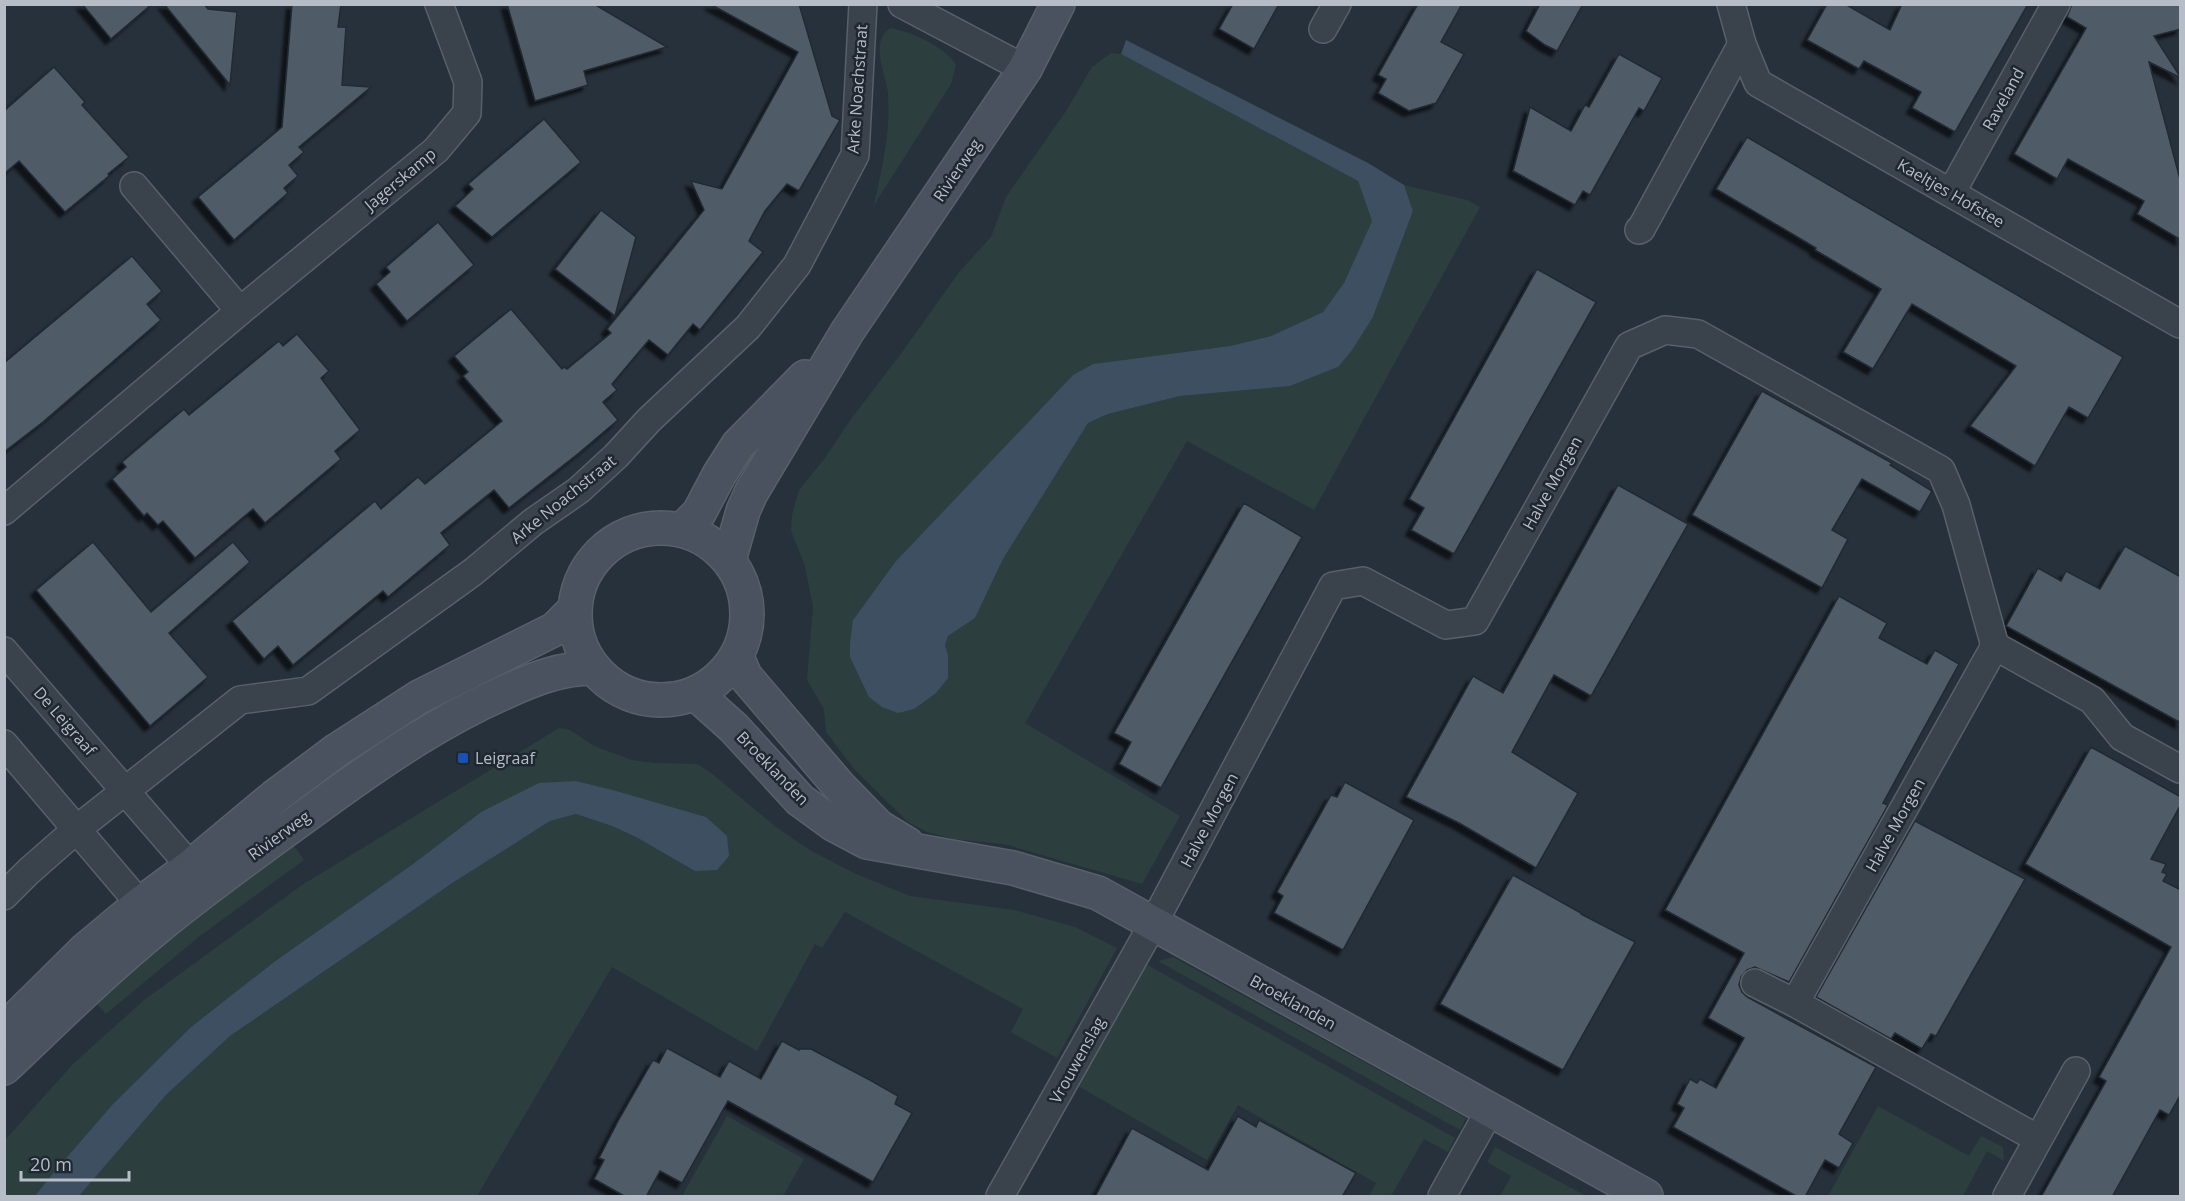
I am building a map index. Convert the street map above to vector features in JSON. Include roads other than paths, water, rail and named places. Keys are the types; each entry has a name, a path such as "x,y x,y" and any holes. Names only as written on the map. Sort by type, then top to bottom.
{"street":[{"name":"Jagerskamp","path":"4,510 436,150 467,113 468,82 439,4"},
{"name":"Arke Noachstraat","path":"125,791 240,700 308,691 473,572 533,522 579,490 748,327 797,266 855,155 862,4"},
{"path":"902,4 1025,69"},
{"name":"Rivierweg","path":"729,560 743,511 751,493 847,332 1025,69 1058,4"},
{"path":"1323,29 1337,4"},
{"name":"Kaeltjes Hofstee","path":"1731,4 1742,44 1758,83 2181,324"},
{"name":"Raveland","path":"1951,193 2056,4"},
{"path":"1639,230 1742,44"},
{"path":"134,186 240,311"},
{"name":"Halve Morgen","path":"1153,924 1333,586 1363,581 1446,625 1475,621 1629,345 1665,330 1698,334 1941,470 1956,505 1995,646 1795,1003"},
{"name":"Rivierweg","path":"682,530 699,513 719,474 738,445 847,332"},
{"path":"651,528 682,530 708,541 729,560 736,569 745,593 747,626 737,657 721,677 696,694 678,699 642,699 604,680 580,646 575,609 581,581 605,548 623,537 651,528"},
{"name":"Rivierweg","path":"199,877 274,797 338,750 419,697 555,629 575,609"},
{"path":"1995,646 2092,700 2122,737 2181,768"},
{"name":"De Leigraaf","path":"4,651 199,877"},
{"name":"Broeklanden","path":"737,657 745,676 839,786 879,827 924,854"},
{"name":"Rivierweg","path":"4,1030 85,950 148,916 199,877 363,775 436,726 476,705 549,674 573,668 594,668"},
{"name":"Broeklanden","path":"696,694 734,728 800,800 833,824 867,842 924,854 1013,868 1098,893 1646,1197"},
{"path":"4,744 148,916"},
{"path":"4,896 29,871 125,791"},
{"name":"Rivierweg","path":"4,1068 104,974 148,916"},
{"name":"Vrouwenslag","path":"1000,1197 1153,924"},
{"path":"1755,983 2038,1139"},
{"path":"2007,1197 2076,1071"},
{"path":"1443,1197 1490,1110"}],"water":[{"path":"1126,40 1368,163 1404,185 1413,211 1373,317 1338,367 1290,386 1180,396 1108,414 1088,423 1003,559 975,618 948,636 945,645 948,655 948,678 936,693 914,709 898,713 882,707 869,697 850,657 853,620 896,561 1073,375 1093,364 1230,346 1271,336 1323,312 1344,283 1372,221 1358,181 1121,54"},
{"path":"576,781 706,817 727,836 729,856 717,870 695,871 638,838 612,826 576,814 550,821 454,882 230,1036 166,1095 79,1196 35,1196 113,1104 191,1027 274,962 413,864 481,812 539,783"}],"place":[{"name":"Leigraaf","path":"463,758"}]}
